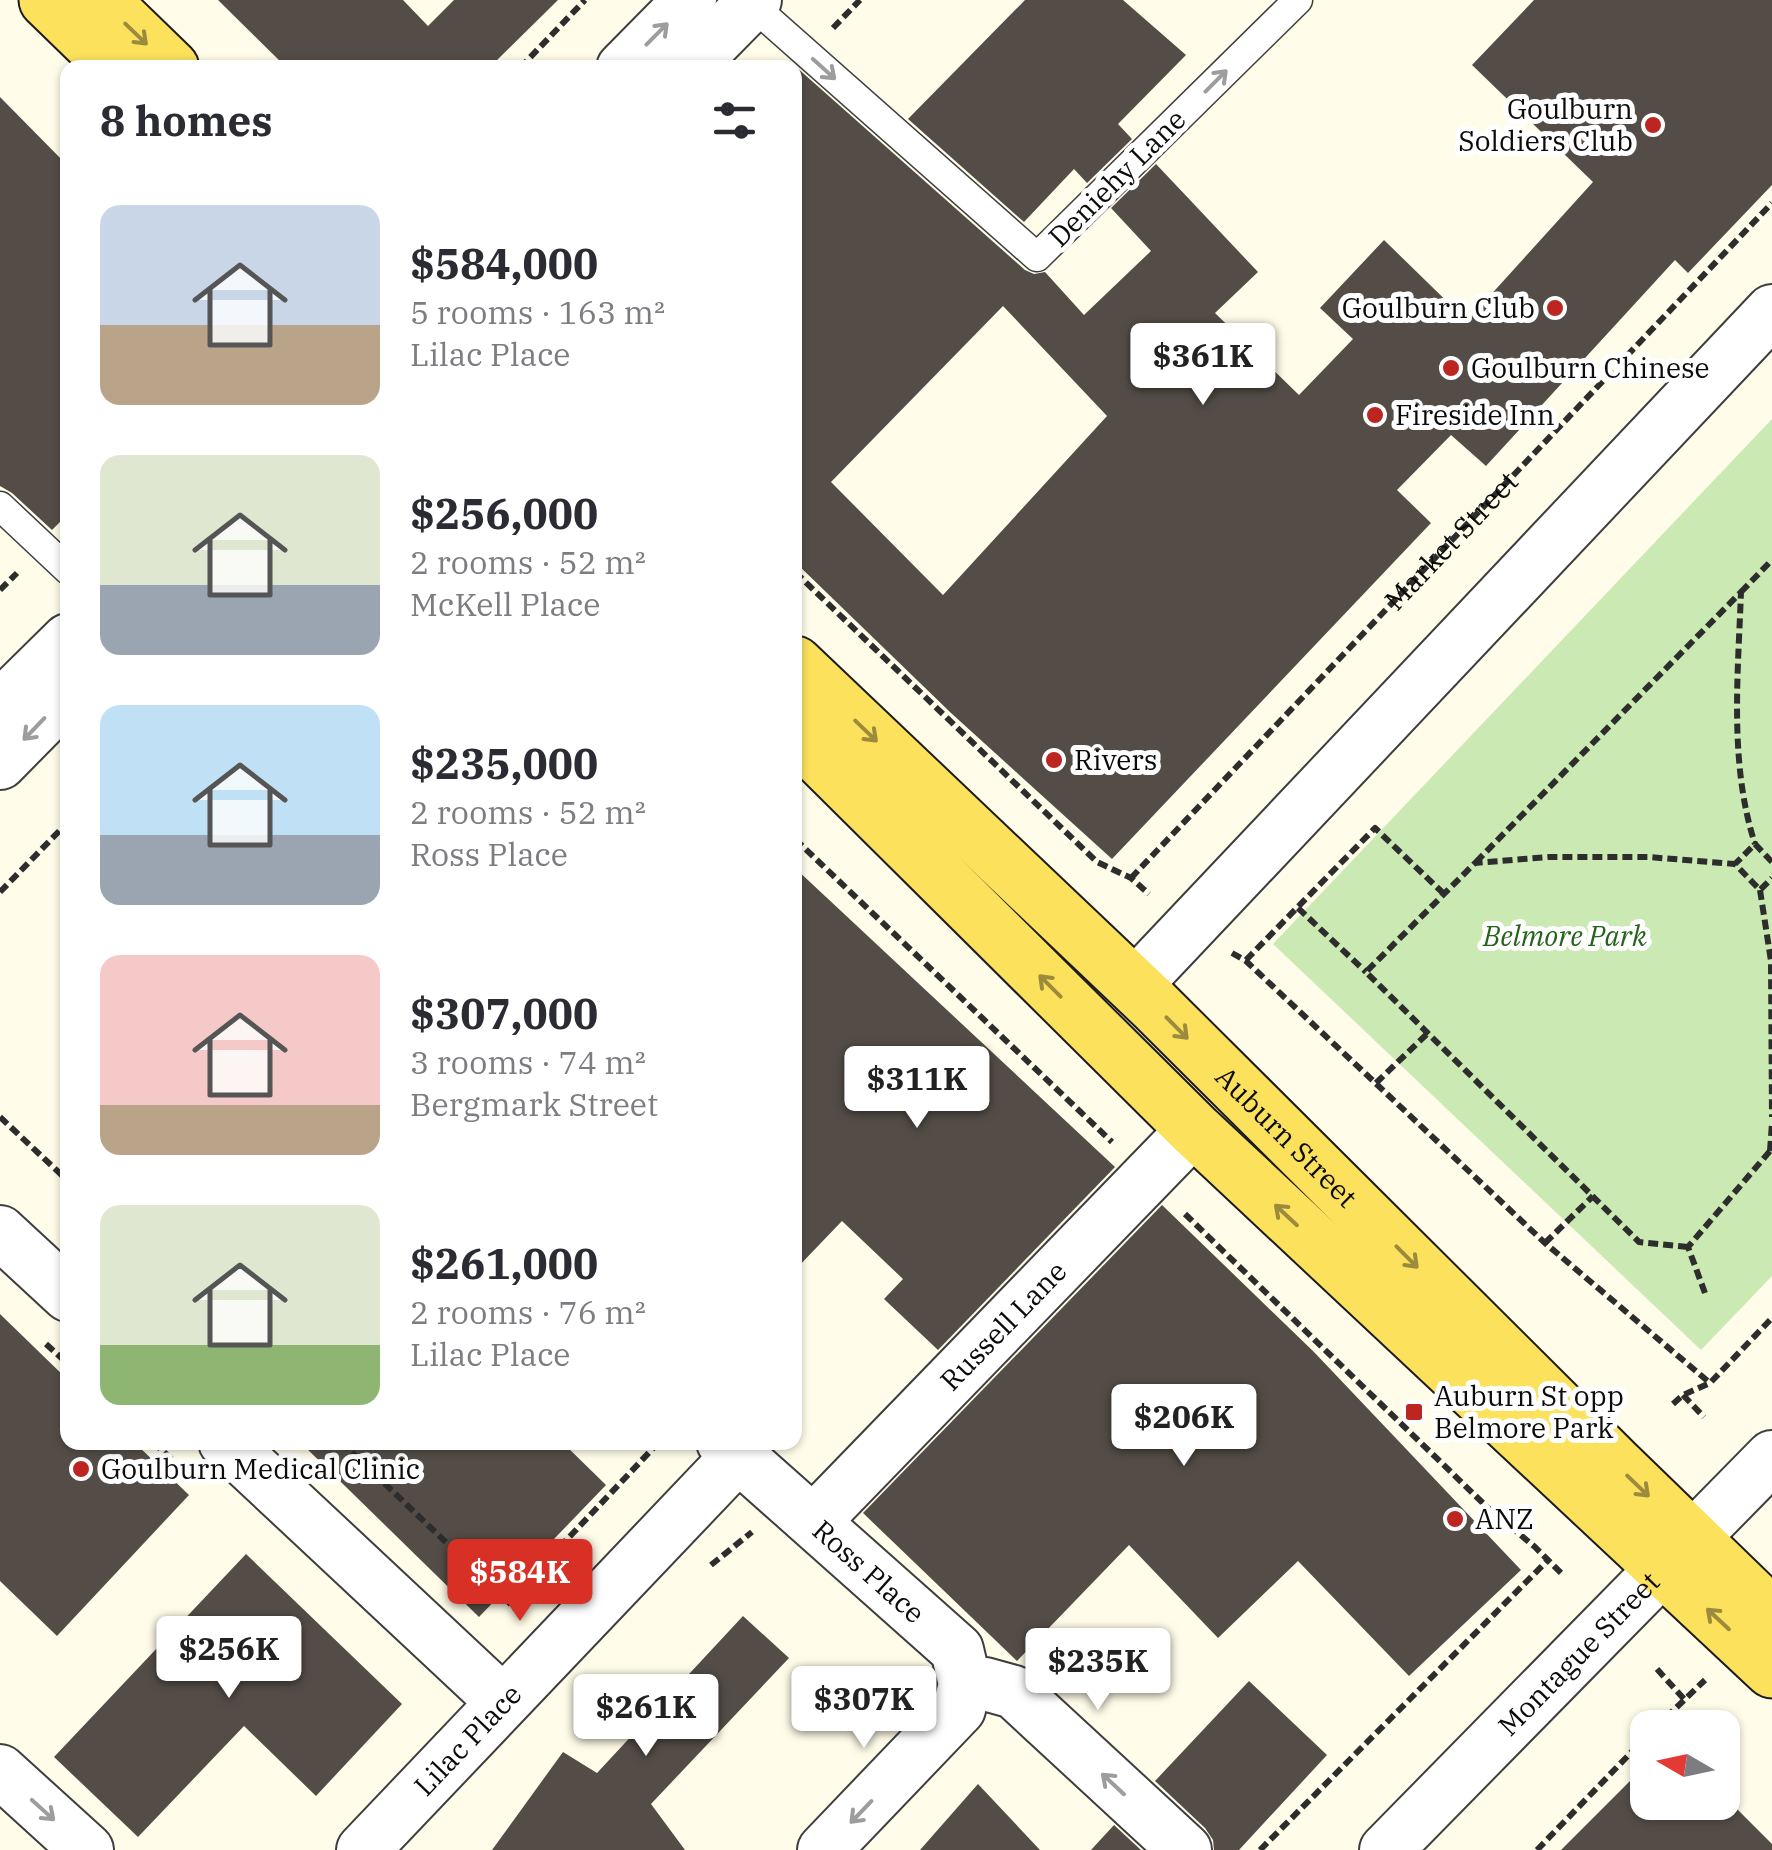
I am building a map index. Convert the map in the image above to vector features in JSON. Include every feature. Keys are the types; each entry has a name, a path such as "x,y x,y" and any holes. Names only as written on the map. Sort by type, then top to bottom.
{"main road":[{"path":"46,0 108,60"},
{"path":"101,0 164,60"},
{"name":"Auburn Street","path":"802,671 1134,986 1679,1554 1772,1670"},
{"name":"Auburn Street","path":"802,740 1194,1128 1679,1554 1772,1616"}],"street":[{"path":"631,60 690,0"},
{"path":"696,60 754,2"},
{"path":"1134,986 1772,312"},
{"path":"0,706 60,648"},
{"path":"0,763 60,702"},
{"name":"Russell Lane","path":"814,1522 1194,1128"},
{"path":"0,1232 60,1288"},
{"path":"234,1450 502,1701"},
{"name":"Lilac Place","path":"362,1850 730,1450"},
{"name":"Ross Place","path":"732,1450 956,1650 965,1684"},
{"name":"Montague Street","path":"1386,1850 1772,1457"},
{"path":"824,1850 952,1718 959,1709 965,1684 985,1684 1014,1692 1185,1850"},
{"path":"0,1771 87,1850"}],"lane":[{"name":"Deniehy Lane","path":"754,2 1036,257 1298,0"},
{"path":"0,506 60,562"}],"path":[{"path":"528,60 585,0"},
{"name":"Market Street","path":"802,579 1096,862 1131,878 1772,203"},
{"path":"1366,972 1772,560"},
{"path":"1741,592 1738,746 1748,821 1755,844 1772,862"},
{"path":"1443,892 1375,828 1246,960 1546,1243 1710,1383"},
{"path":"0,892 60,830"},
{"path":"1735,864 1755,844"},
{"path":"1475,863 1549,857 1648,857 1735,864 1760,890 1771,961 1771,1150 1688,1246"},
{"path":"1760,890 1772,878"},
{"path":"1298,907 1639,1242 1688,1246"},
{"path":"1376,1082 1428,1034"},
{"path":"0,1116 60,1173"},
{"path":"1546,1243 1593,1196"},
{"path":"1688,1246 1705,1293"},
{"path":"1673,1404 1710,1383 1772,1318"},
{"path":"1683,1395 1704,1417"},
{"path":"349,1450 516,1610"},
{"path":"508,1602 650,1450"},
{"path":"1534,1547 1564,1576"},
{"path":"1260,1850 1547,1560"},
{"path":"1658,1669 1684,1699"},
{"path":"1673,1710 1701,1684"},
{"path":"1537,1850 1630,1754"}],"green space":[{"name":"Belmore Park","path":"1772,419 1772,1276 1701,1350 1273,944"}],"building":[{"path":"218,0 403,0 428,26 454,0 558,0 497,60 279,60"},
{"path":"1025,0 1123,0 1186,55 1118,124 1132,139 1087,183 1074,169 1024,222 908,119"},
{"path":"1534,0 1772,0 1772,185 1688,273 1675,260 1486,466 1451,435 1397,490 1431,523 1112,859 951,713 802,569 802,72 1025,270 1034,274 1045,272 1084,315 1151,251 1111,208 1156,164 1258,272 1215,313 1299,395 1353,339 1320,308 1384,240 1467,321 1593,182 1472,65","holes":["1003,306 1107,416 943,595 831,482"]},
{"path":"0,97 60,158 60,522 52,530 0,486"},
{"path":"802,875 1115,1167 938,1350 884,1299 903,1279 842,1221 802,1263"},
{"path":"1162,1205 1314,1352 1521,1570 1409,1676 1298,1561 1218,1638 1129,1545 1017,1661 863,1513"},
{"name":"Goulburn Medical Clinic","path":"0,1314 60,1372 60,1450 142,1450 189,1495 57,1636 0,1581"},
{"path":"308,1450 570,1450 606,1485 479,1617"},
{"path":"246,1554 402,1704 316,1796 244,1726 138,1837 54,1757"},
{"path":"743,1616 789,1658 651,1804 685,1850 492,1850 563,1752 597,1773"},
{"path":"1249,1681 1327,1755 1239,1850 1214,1850 1205,1828 1155,1781"},
{"path":"1630,1781 1630,1820 1740,1820 1740,1812 1772,1844 1772,1850 1561,1850"},
{"path":"978,1784 1040,1850 920,1850"},
{"path":"1114,1825 1141,1850 1091,1850"}],"place":[{"name":"Goulburn Soldiers Club","path":"1653,125"},
{"name":"Goulburn Club","path":"1555,308"},
{"name":"Goulburn Chinese","path":"1451,368"},
{"name":"Fireside Inn","path":"1375,415"},
{"name":"Rivers","path":"1054,760"},
{"name":"Auburn St opp Belmore Park","path":"1414,1412"},
{"name":"Goulburn Medical Clinic","path":"81,1469"},
{"name":"ANZ","path":"1455,1519"}]}
